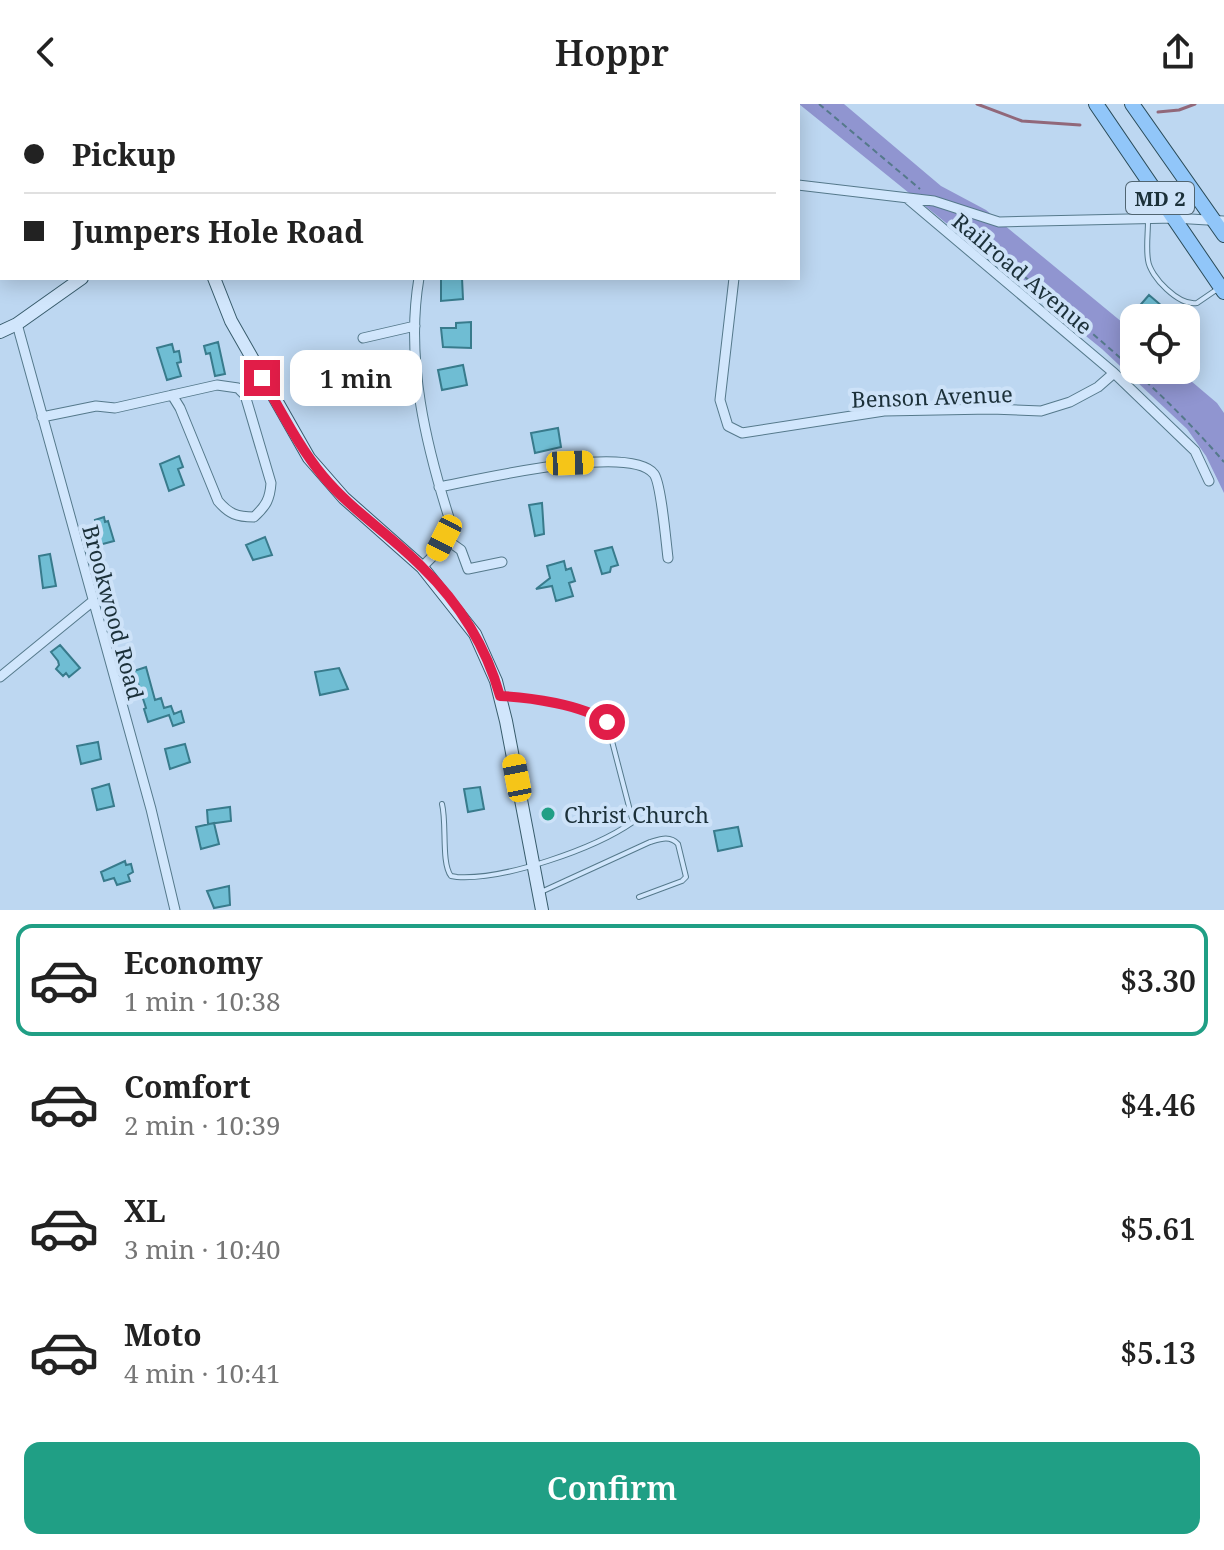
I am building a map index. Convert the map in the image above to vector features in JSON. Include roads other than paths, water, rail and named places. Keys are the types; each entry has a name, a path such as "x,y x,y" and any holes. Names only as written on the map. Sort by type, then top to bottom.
{"main road":[{"name":"MD 2","path":"1096,104 1222,289"},
{"name":"MD 2","path":"1132,104 1219,221 1224,235"},
{"path":"0,332 17,324 79,280"},
{"path":"215,280 231,321 309,458 344,498 422,567 475,634 500,696 542,910"}],"street":[{"path":"800,185 934,201 999,222 1174,218 1219,221"},
{"name":"Railroad Avenue","path":"908,199 1114,373 1195,451 1209,481"},
{"path":"419,280 415,301 416,365 428,449 451,524 435,554 422,567"},
{"name":"Benson Avenue","path":"734,280 720,400 728,426 742,433 884,411 1041,411 1070,402 1098,387 1114,373"},
{"name":"Brookwood Road","path":"17,324 151,809 175,910"},
{"path":"363,338 415,326"},
{"path":"42,417 96,406 115,408 172,395 217,385 238,388 245,395 271,483 265,508 254,517 240,517 227,512 218,501 172,395"},
{"path":"439,487 570,463 619,461 646,466 657,476 668,558"},
{"path":"444,538 461,550 468,569 502,562"},
{"path":"0,677 93,601"}],"lane":[{"path":"1148,219 1148,262 1153,273 1176,296 1184,302 1197,303 1222,289"},
{"path":"442,804 446,828 446,868 451,876 470,878 533,864 613,836 633,822 607,722 595,714 519,696 500,696"},
{"path":"539,893 650,842 675,840 686,877 639,897"}],"waterway":[{"path":"977,104 1022,121 1080,125"},
{"path":"1158,112 1179,110 1195,104"}],"place":[{"name":"Christ Church","path":"548,814"}]}
